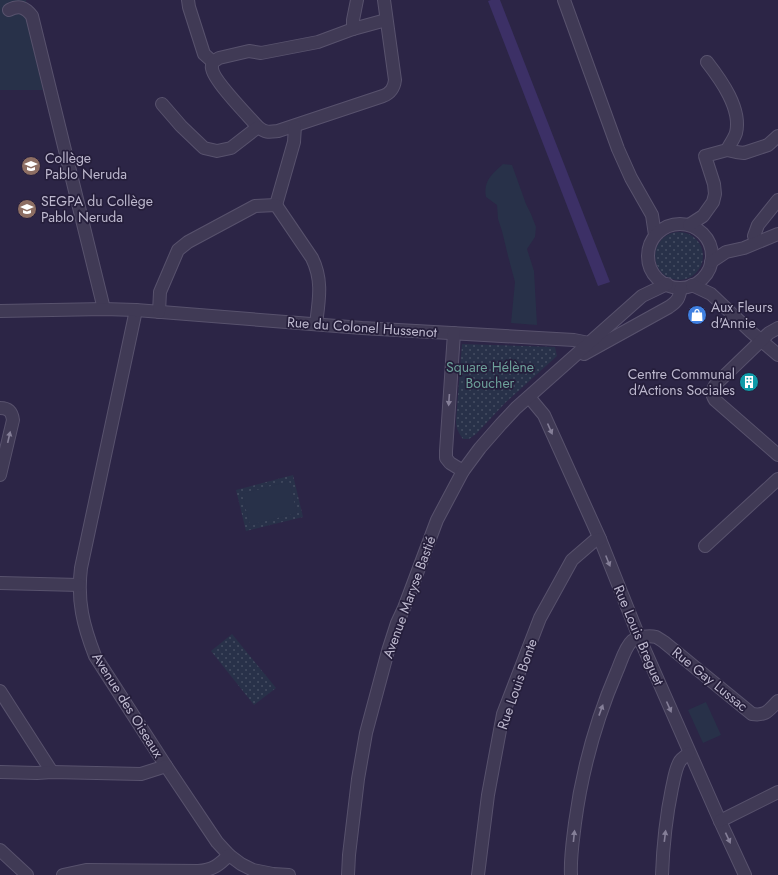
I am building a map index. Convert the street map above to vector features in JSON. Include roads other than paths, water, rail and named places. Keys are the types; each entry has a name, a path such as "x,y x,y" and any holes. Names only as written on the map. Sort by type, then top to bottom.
{"street":[{"path":"188,0 204,54 213,62"},
{"path":"353,29 353,20 357,0"},
{"path":"384,0 395,80 392,91 383,96 295,126 269,132 263,131 258,127 220,83 212,68 213,62 219,58 249,51 261,53 318,42 353,29 386,20"},
{"path":"564,0 618,149 631,178 653,217 656,235"},
{"path":"8,10 14,7 24,8 32,16 104,309"},
{"path":"707,62 729,95 735,111 737,120 736,134 727,150"},
{"path":"162,104 181,126 204,148 216,151 231,148 258,127"},
{"path":"276,205 294,142 295,126"},
{"path":"689,225 703,216 713,202 715,194 714,184 705,156 727,150 744,152 768,145 778,136"},
{"path":"756,242 754,236 758,225 778,200"},
{"path":"159,312 160,292 178,250 183,245 256,206 276,205"},
{"path":"276,205 315,264 320,291 316,324"},
{"path":"703,216 707,238 712,253 709,270 705,276 697,283 674,287 666,284 656,276 652,270 648,252 651,243 656,235 668,226 678,224 694,227 707,238 726,252"},
{"path":"653,217 668,226"},
{"path":"711,262 726,252 744,248 778,234"},
{"name":"Avenue Maryse Bastié","path":"642,296 652,270"},
{"path":"705,276 711,294"},
{"name":"Avenue Maryse Bastié","path":"348,875 358,779 366,732 388,651 397,623 437,520 463,471 480,448 516,408 642,296 666,284"},
{"path":"686,286 711,294 778,355"},
{"name":"Avenue Maryse Bastié","path":"566,364 675,304 686,286"},
{"name":"Rue du Colonel Hussenot","path":"0,311 104,309 136,310 362,328 574,340 589,343"},
{"name":"Avenue des Oiseaux","path":"136,310 81,568 79,585 80,605 88,639 95,656 217,842 229,855 241,864 253,870 273,874 289,875"},
{"path":"778,328 769,332 716,384 712,392 712,396 715,400 778,455"},
{"path":"454,333 446,458 450,463 463,471"},
{"name":"Rue Louis Breguet","path":"529,397 544,415 600,540 639,637 689,753 745,875"},
{"path":"0,408 11,411 13,420 0,475"},
{"path":"705,546 778,479"},
{"name":"Rue Louis Bonte","path":"478,875 488,795 503,714 540,618 572,560 594,541 600,540"},
{"path":"0,583 79,585"},
{"path":"571,875 578,800 591,742 600,712 628,646 633,640 639,637"},
{"name":"Rue Gay Lussac","path":"639,637 654,637 664,642 752,714 759,715 766,713 778,702"},
{"path":"0,691 52,772"},
{"path":"662,875 668,805 680,761 689,753"},
{"path":"0,772 141,774 166,766"},
{"path":"720,821 778,792"},
{"path":"0,850 27,875"},
{"path":"63,875 86,870 208,870 222,862 229,855"}],"place":[{"name":"Collège Pablo Neruda","path":"31,166"},
{"name":"SEGPA du Collège Pablo Neruda","path":"27,209"},
{"name":"Aux Fleurs d'Annie","path":"697,315"},
{"name":"Centre Communal d'Actions Sociales","path":"749,382"}],"park label":[{"name":"Square Hélène Boucher","path":"490,376"}]}
